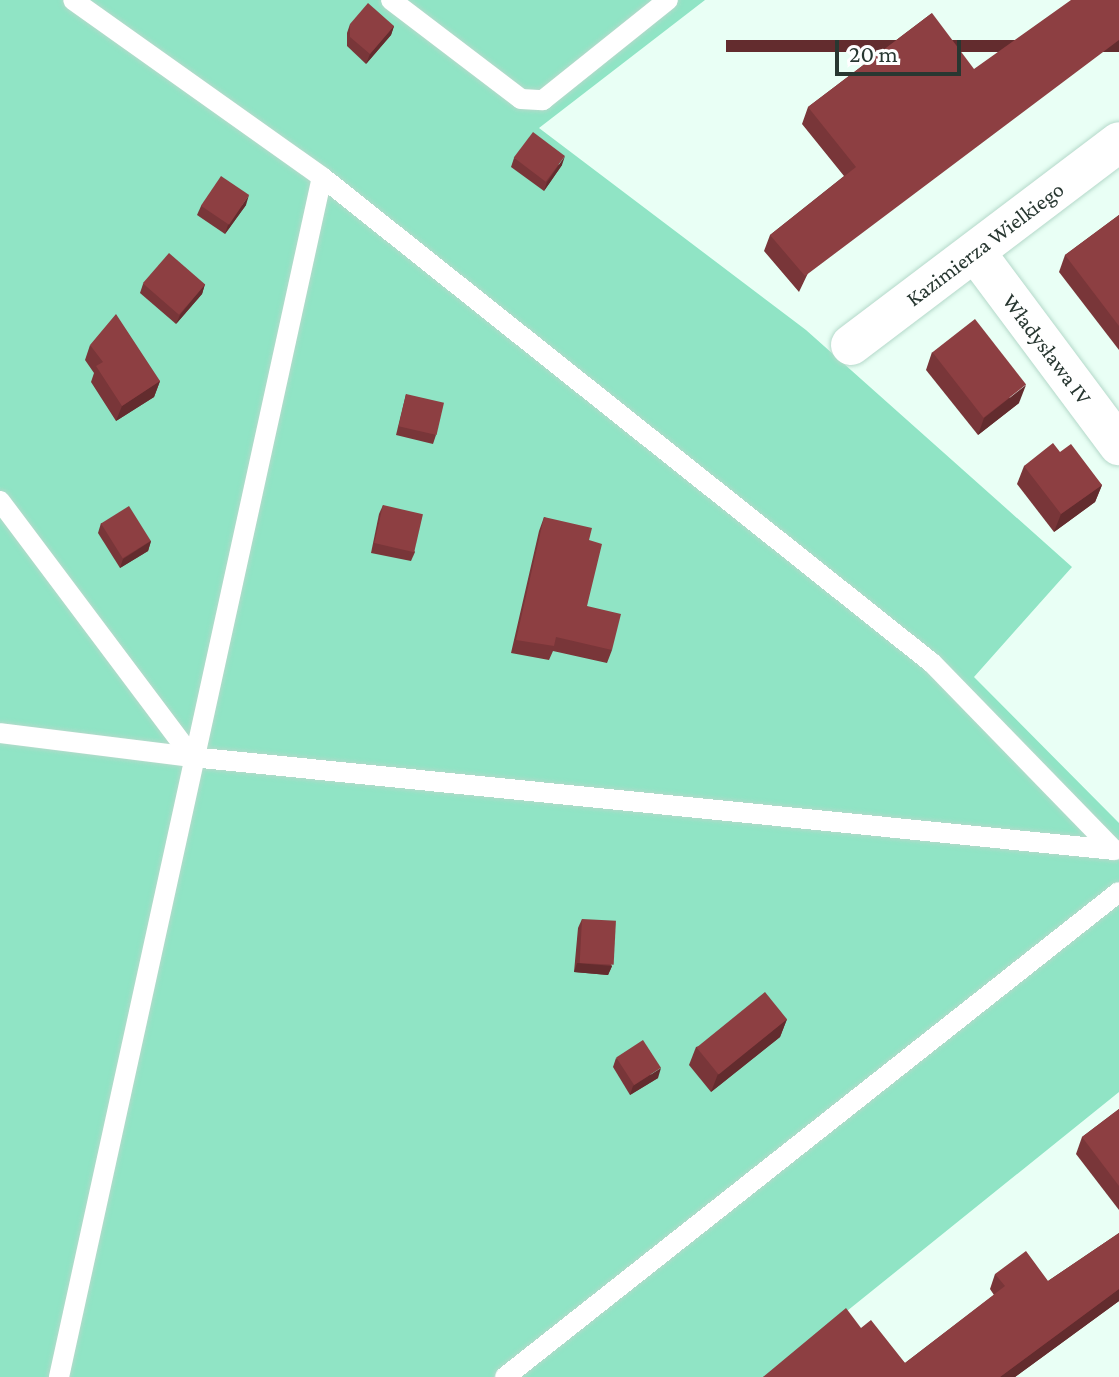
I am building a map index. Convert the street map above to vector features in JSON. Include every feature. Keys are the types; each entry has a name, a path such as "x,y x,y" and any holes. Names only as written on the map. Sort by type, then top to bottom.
{"street":[{"name":"Kazimierza Wielkiego","path":"851,345 1119,142"},
{"name":"Władysława IV","path":"975,252 1119,445"}],"lane":[{"path":"73,0 322,177 932,663 1116,852"},
{"path":"391,0 521,99 543,100 668,0"},
{"path":"59,1377 192,757 322,177"},
{"path":"0,501 192,757"},
{"path":"0,733 192,757 1116,852"},
{"path":"505,1377 1119,892"}],"green space":[{"path":"0,0 705,0 539,128 806,330 1072,567 974,677 1119,823 1119,1092 765,1377 0,1377"}],"building":[{"path":"1071,0 1119,0 1119,40 805,276 770,235 856,167 808,107 932,13 974,69"},
{"path":"368,3 394,26 370,54 350,37 350,24"},
{"path":"533,132 565,156 546,182 514,158"},
{"path":"221,176 249,195 229,225 201,206"},
{"path":"1119,215 1119,326 1065,255"},
{"path":"169,253 205,284 179,315 143,283"},
{"path":"116,314 160,381 122,406 96,366 103,362 90,345"},
{"path":"975,319 1026,384 984,418 932,352"},
{"path":"406,394 444,403 437,435 399,426"},
{"path":"1053,443 1060,452 1071,444 1102,485 1061,514 1024,466"},
{"path":"383,505 423,514 414,552 374,543"},
{"path":"129,506 151,541 123,558 101,523"},
{"path":"544,517 592,528 589,540 602,544 587,606 621,614 612,650 556,637 554,646 516,640"},
{"path":"582,919 616,921 614,965 580,963"},
{"path":"765,992 787,1019 719,1075 697,1047"},
{"path":"643,1040 661,1068 634,1085 616,1057"},
{"path":"1119,1109 1119,1186 1082,1137"},
{"path":"1119,1233 1119,1289 1000,1377 763,1377 846,1308 861,1328 871,1320 905,1363 1005,1286 995,1274 1026,1251 1048,1281"}]}
